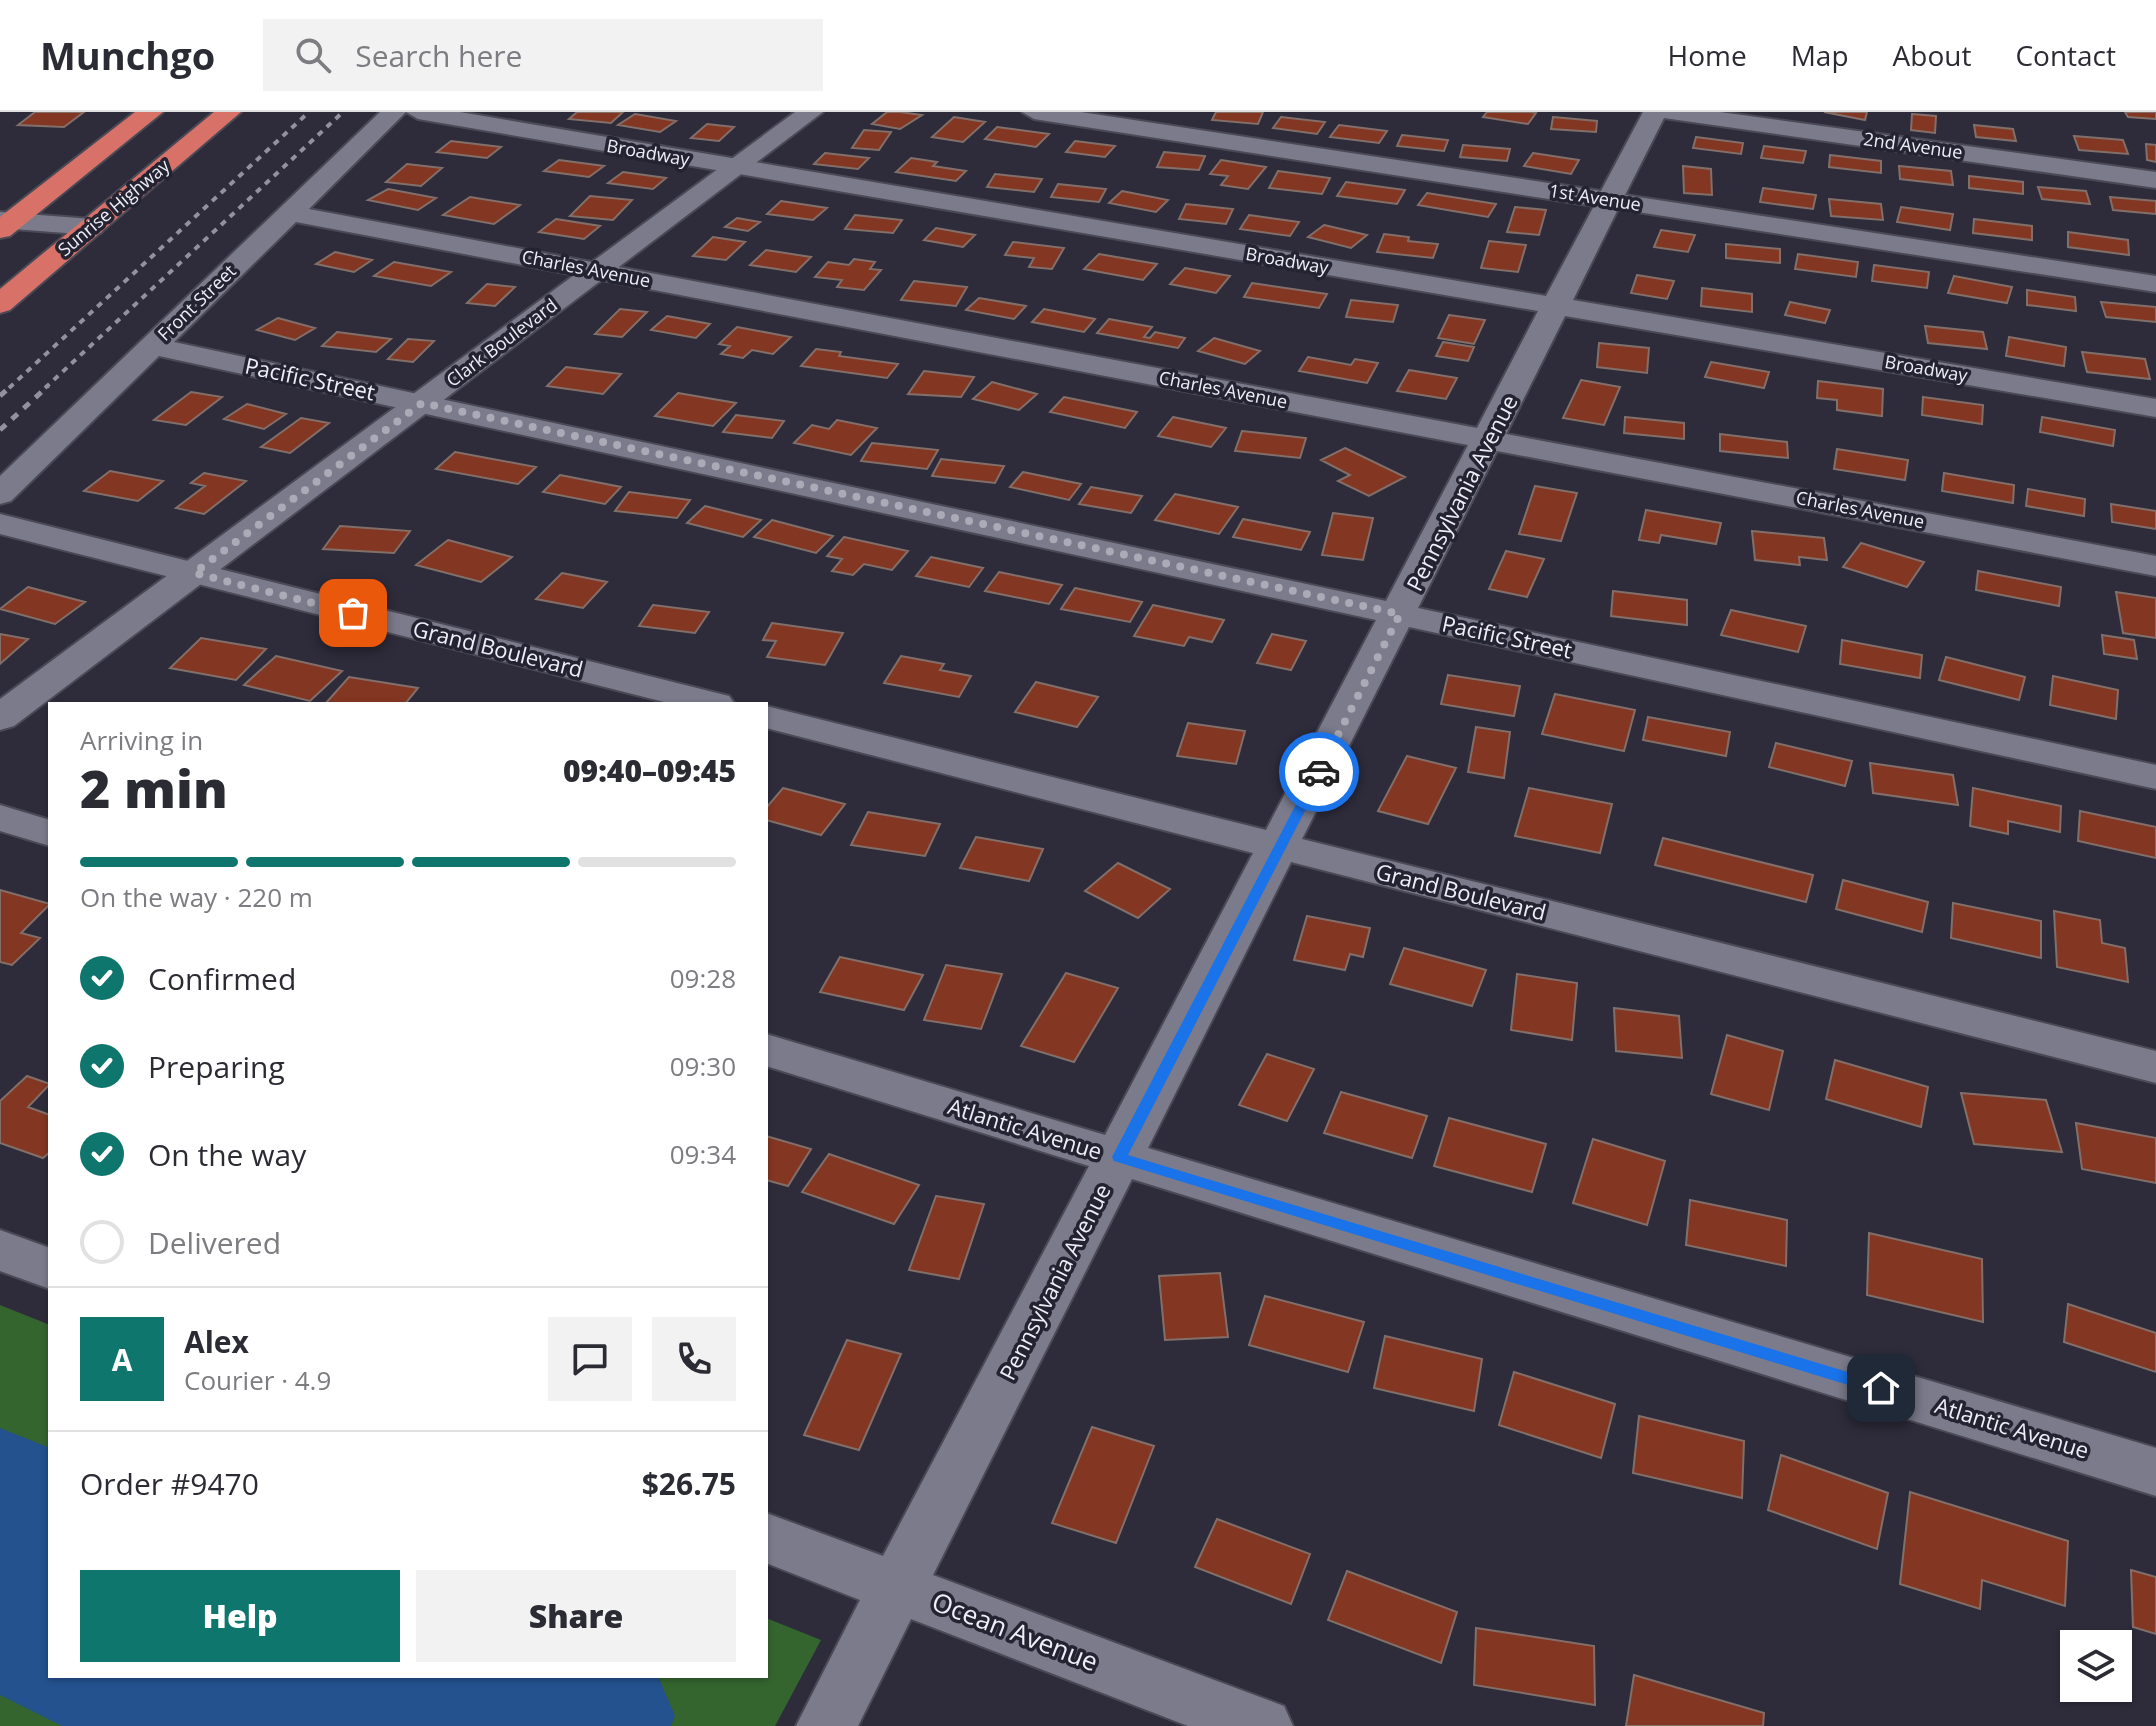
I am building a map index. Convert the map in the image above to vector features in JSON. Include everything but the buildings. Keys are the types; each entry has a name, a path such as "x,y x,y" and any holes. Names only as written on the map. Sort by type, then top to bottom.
{"highway":[{"path":"4,224 151,112"},
{"name":"Sunrise Highway","path":"0,304 229,112"}],"street":[{"name":"Front Street","path":"0,494 394,112"},
{"name":"Broadway","path":"418,112 2156,408"},
{"name":"Clark Boulevard","path":"0,718 811,112"},
{"name":"1st Avenue","path":"1034,112 2156,284"},
{"name":"Pennsylvania Avenue","path":"826,1726 1400,614 1655,112"},
{"name":"2nd Avenue","path":"1669,112 2156,180"},
{"name":"Charles Avenue","path":"290,213 2156,566"},
{"path":"4,224 92,227"},
{"name":"Pacific Street","path":"153,346 2156,777"},
{"name":"Grand Boulevard","path":"0,524 708,702"},
{"name":"Grand Boulevard","path":"768,718 2156,1067"},
{"path":"0,818 48,832"},
{"name":"Atlantic Avenue","path":"768,1051 2156,1472"},
{"path":"0,1250 48,1268"},
{"name":"Ocean Avenue","path":"768,1539 1263,1726"}],"green space":[{"path":"0,1305 48,1324 48,1678 768,1678 768,1619 821,1640 775,1726 0,1726"}],"water":[{"path":"0,1428 48,1447 48,1678 659,1678 675,1716 671,1726 62,1726 0,1695"}],"railway":[{"path":"9,388 309,112"},
{"path":"45,388 343,112"},
{"path":"0,396 11,386"},
{"path":"0,430 48,386"}],"way so far":[{"path":"353,613 194,573 422,403 1400,614 1319,772"}],"route":[{"path":"1319,772 1119,1157 1881,1388"}]}
